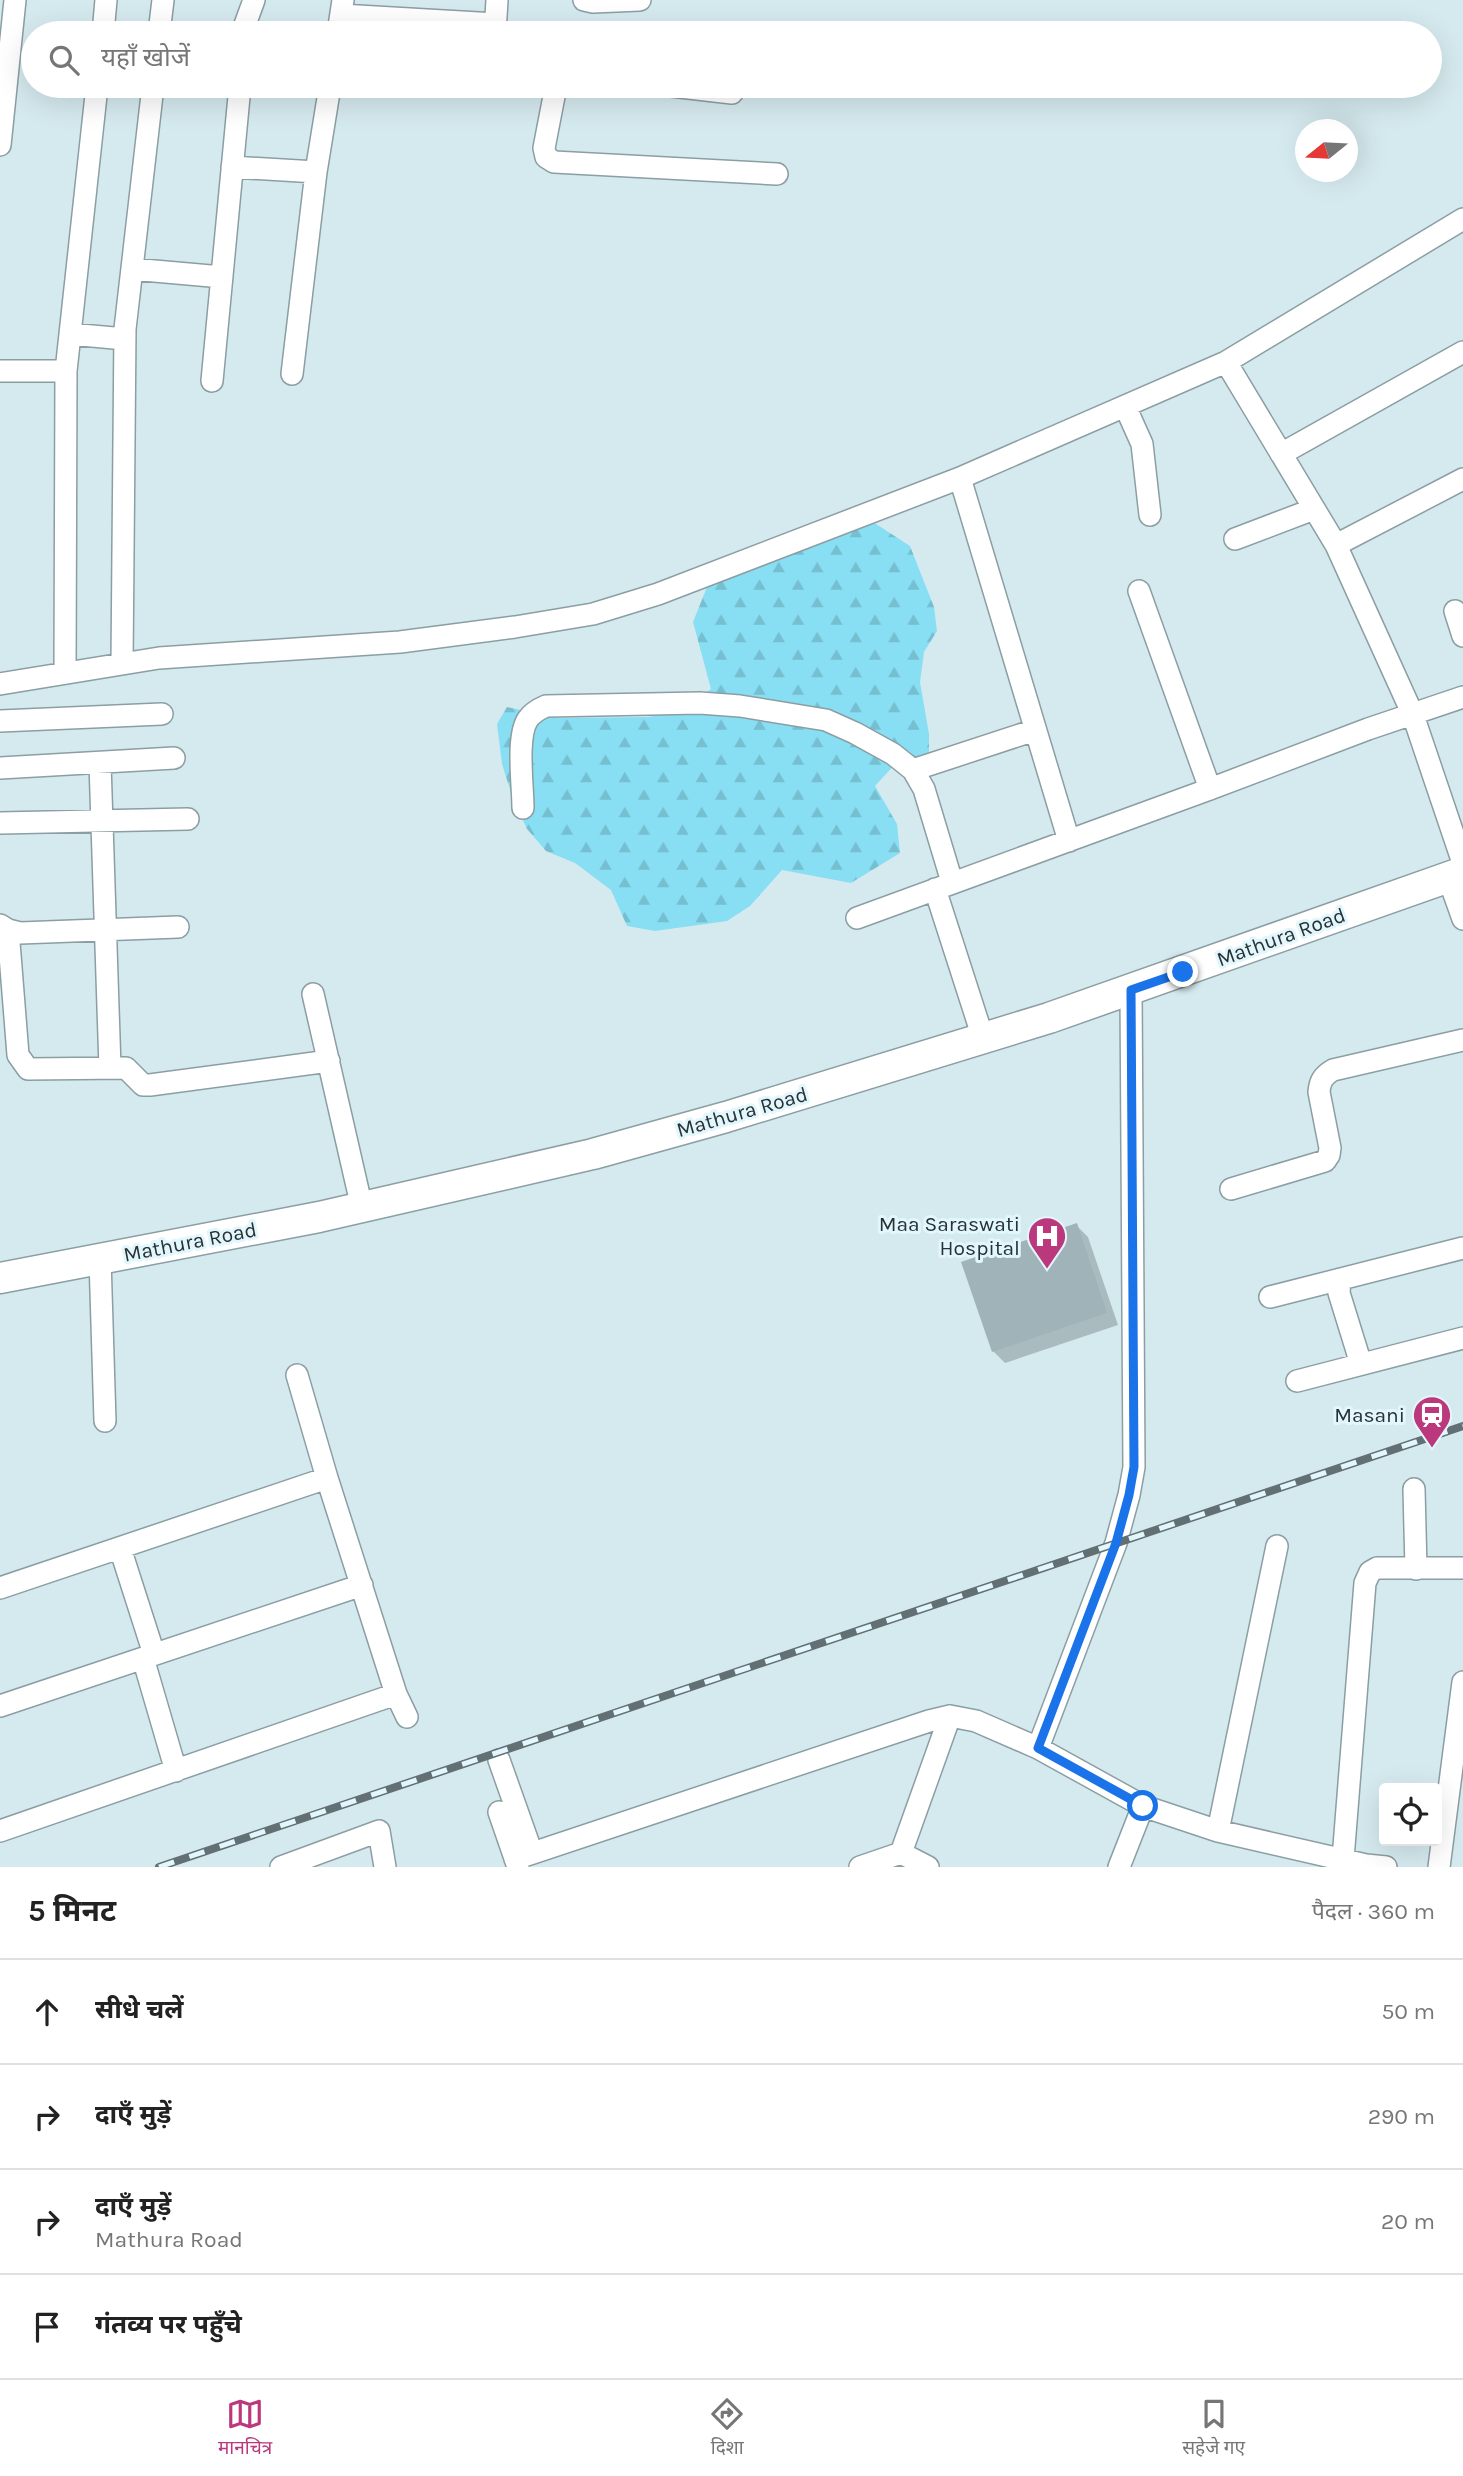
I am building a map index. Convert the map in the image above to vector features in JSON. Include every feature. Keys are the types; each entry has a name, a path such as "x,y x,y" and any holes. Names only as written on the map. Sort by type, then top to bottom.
{"main road":[{"name":"Mathura Road","path":"0,1279 362,1208 593,1154 726,1117 1131,990 1458,871"}],"street":[{"path":"0,145 15,0"},
{"path":"104,21 107,0"},
{"path":"160,21 163,0"},
{"path":"246,21 254,0"},
{"path":"496,21 497,0"},
{"path":"584,0 640,0"},
{"path":"341,16 401,21"},
{"path":"65,673 66,371 96,98"},
{"path":"122,664 125,339 152,98"},
{"path":"212,382 239,98"},
{"path":"292,374 316,172 328,98"},
{"path":"554,98 544,148 546,157 554,162 777,174"},
{"path":"232,167 316,172"},
{"path":"0,684 122,664 198,655 400,642 514,628 593,614 658,594 960,478 1226,362 1461,224"},
{"path":"132,269 222,277"},
{"path":"70,334 125,339"},
{"path":"1282,454 1463,352"},
{"path":"1226,362 1336,545 1413,715 1458,871 1463,919"},
{"path":"0,371 66,371"},
{"path":"1125,405 1142,444 1146,461 1150,515"},
{"path":"960,478 1069,841"},
{"path":"1336,545 1463,479"},
{"path":"1235,539 1314,509"},
{"path":"1139,592 1210,789"},
{"path":"1455,611 1463,636"},
{"path":"858,918 1367,729 1463,697"},
{"path":"523,808 522,739 526,721 534,711 546,706 700,704 796,714 826,720 855,733 893,754 913,770 924,789 943,885 984,1038"},
{"path":"0,721 162,714"},
{"path":"913,770 1035,730"},
{"path":"0,768 174,758"},
{"path":"100,763 110,1069"},
{"path":"0,823 187,819"},
{"path":"178,927 20,933 4,927 8,1026 22,1063 28,1069 125,1068 135,1074 138,1081 150,1084 329,1061"},
{"path":"1038,1748 1116,1543 1134,1467 1131,990"},
{"path":"313,994 362,1208"},
{"path":"1231,1189 1325,1161 1330,1147 1319,1092 1324,1076 1332,1070 1463,1040"},
{"path":"1270,1297 1463,1248"},
{"path":"100,1259 105,1421"},
{"path":"1340,1279 1339,1293 1361,1364"},
{"path":"1297,1381 1463,1338"},
{"path":"297,1375 396,1694 407,1717"},
{"path":"0,1588 327,1478"},
{"path":"1414,1489 1416,1569"},
{"path":"1218,1831 1278,1546"},
{"path":"120,1548 176,1771"},
{"path":"1343,1859 1365,1583 1370,1572 1377,1568 1463,1569"},
{"path":"0,1706 362,1585"},
{"path":"1439,1867 1463,1682"},
{"path":"0,1831 396,1694"},
{"path":"901,1853 950,1716"},
{"path":"522,1860 950,1716 976,1721 1038,1748 1143,1806 1218,1831 1366,1865 1386,1867"},
{"path":"499,1760 522,1860"},
{"path":"1119,1867 1143,1806"},
{"path":"499,1812 522,1860"},
{"path":"281,1867 379,1831 385,1867"},
{"path":"860,1867 901,1853 928,1867"}],"green space":[{"path":"873,522 910,546 934,607 937,631 924,652 920,682 929,734 929,762 897,762 875,786 897,824 900,853 851,883 782,870 750,906 727,921 655,931 627,926 611,890 575,863 546,851 527,829 513,799 502,764 497,724 507,707 559,718 647,717 681,712 711,689 693,622 707,587 778,546"}],"building":[{"path":"1077,1223 1107,1313 992,1352 961,1262"}],"railway":[{"path":"159,1867 1463,1426"}],"place":[{"name":"Maa Saraswati Hospital","path":"1047,1270"},
{"name":"Masani","path":"1432,1449"}],"route":[{"path":"1143,1806 1038,1748 1116,1543 1134,1467 1131,990 1183,972"}]}
